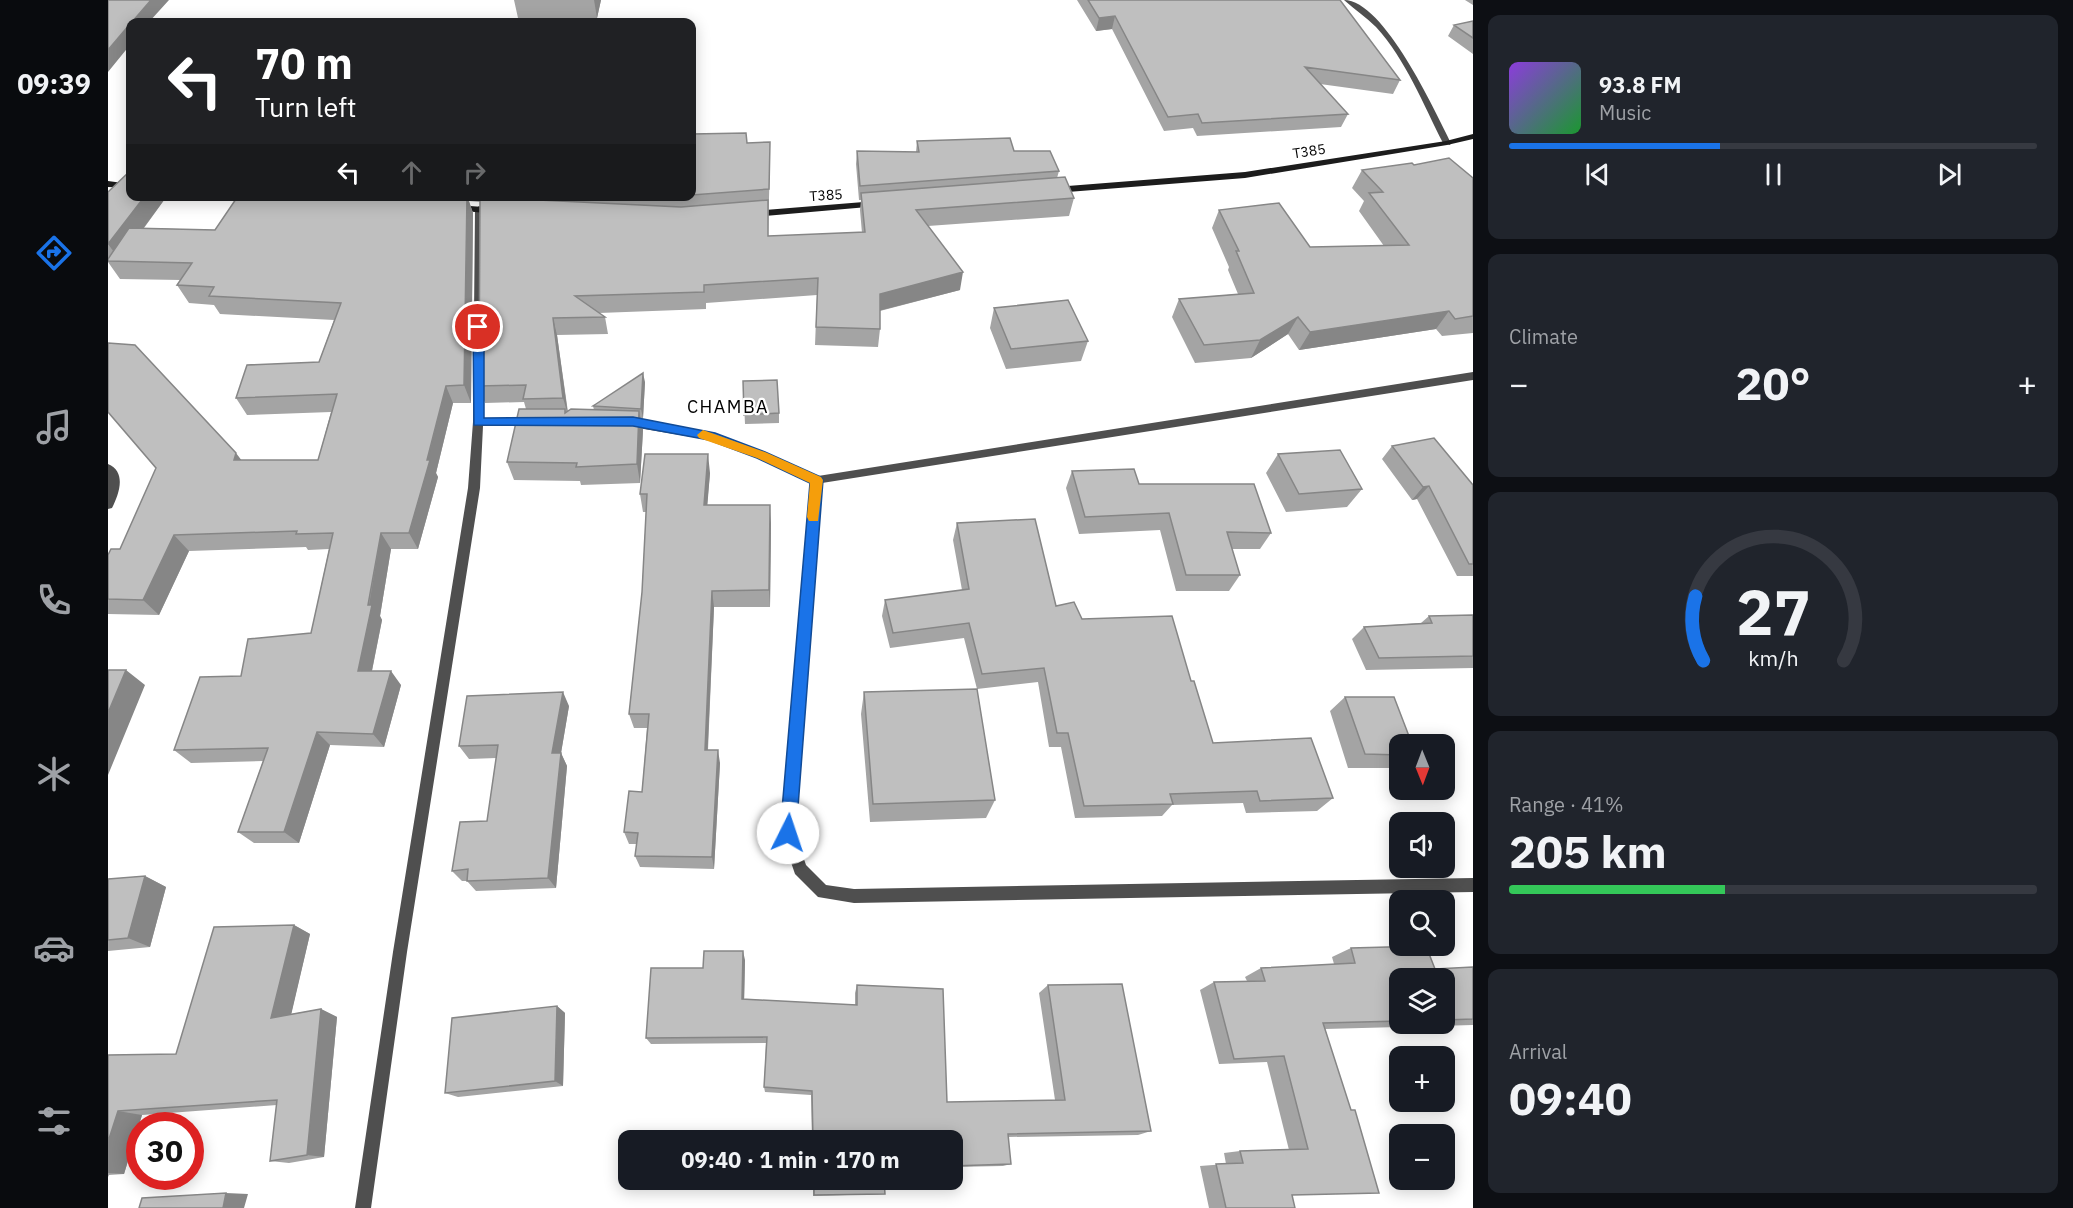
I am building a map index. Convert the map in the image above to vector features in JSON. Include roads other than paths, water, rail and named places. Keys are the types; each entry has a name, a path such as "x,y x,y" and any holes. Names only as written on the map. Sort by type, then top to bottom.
{"street":[{"path":"1348,0 1358,6 1395,46 1447,143"},
{"name":"T385","path":"1043,191 1245,175 1447,143 1473,136"},
{"path":"108,184 126,186"},
{"name":"T385","path":"740,215 891,203"},
{"path":"445,207 502,211"},
{"path":"363,1208 400,952 474,488 478,422 479,209"},
{"path":"610,422 633,422 711,436 817,480 1473,376"},
{"path":"478,422 540,423"},
{"path":"108,468 114,476 114,494 108,505"},
{"path":"817,480 788,833 800,869 823,892 854,896 1473,885"}],"district":[{"name":"CHAMBA","path":"728,407"}]}
